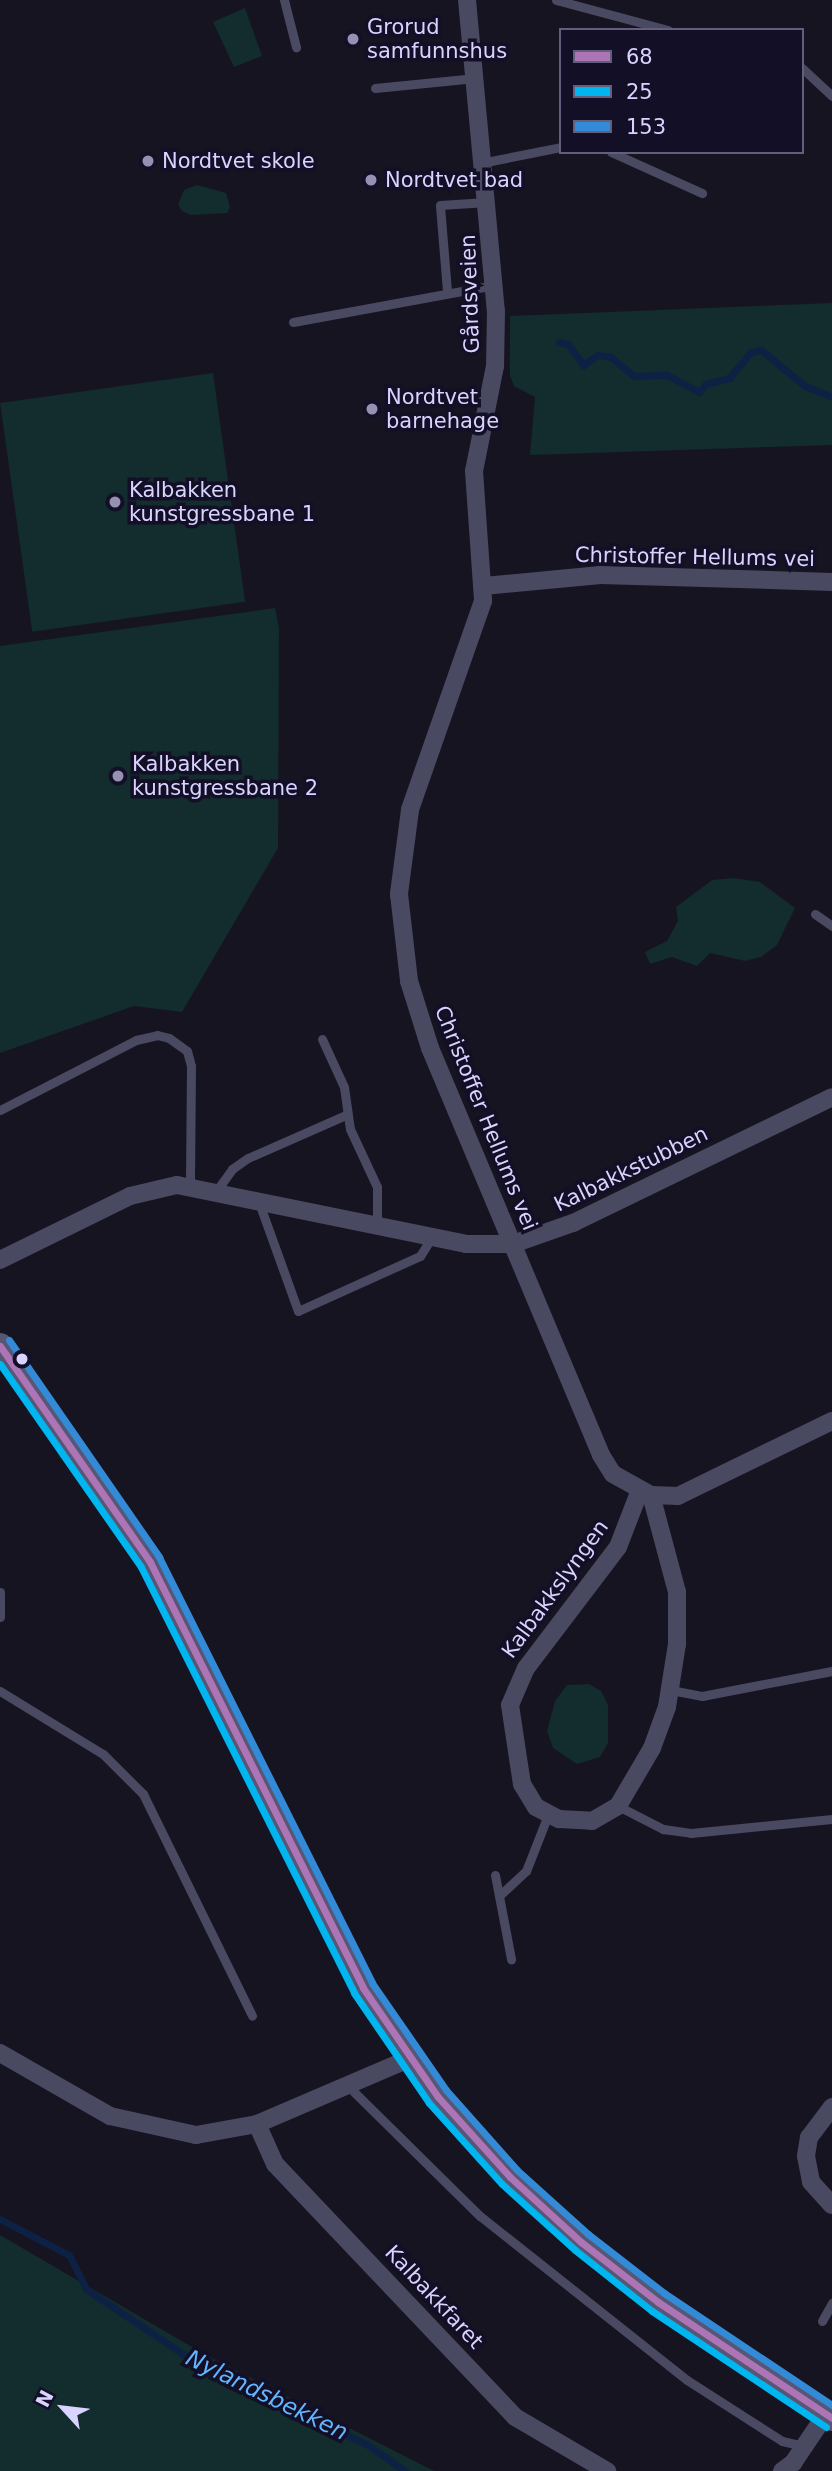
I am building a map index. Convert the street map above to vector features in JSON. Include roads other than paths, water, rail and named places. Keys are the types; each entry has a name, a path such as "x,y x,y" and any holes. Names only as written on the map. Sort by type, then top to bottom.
{"main road":[{"path":"0,1346 8,1369 90,1469 150,1562 357,1976 409,2059 484,2150 581,2242 658,2302 829,2416"}],"street":[{"name":"Gårdsveien","path":"467,0 486,162 495,285 495,366 474,471 484,586"},
{"name":"Christoffer Hellums vei","path":"646,1492 613,1474 601,1455 420,1019 405,956 399,894 416,785 476,629 484,586 600,575 832,582"},
{"name":"Kalbakkstubben","path":"0,1259 130,1196 190,1186 466,1244 513,1244 573,1223 832,1097"},
{"path":"548,1815 583,1822 618,1806 652,1748 671,1690 677,1644 677,1592 646,1492 669,1497 693,1491 832,1421"},
{"name":"Kalbakkslyngen","path":"548,1815 527,1795 519,1776 510,1717 514,1692 526,1668 618,1547 646,1492"},
{"path":"0,2053 110,2116 196,2134 257,2124 349,2087 409,2059"},
{"path":"832,2107 809,2137 806,2156 811,2182 832,2205"},
{"name":"Kalbakkfaret","path":"257,2124 275,2164 515,2417 607,2471"},
{"path":"782,2471 829,2416"}],"lane":[{"path":"284,0 296,47"},
{"path":"556,0 626,25 651,28"},
{"path":"804,70 832,96"},
{"path":"375,88 476,78"},
{"path":"486,162 559,147"},
{"path":"631,156 702,193"},
{"path":"447,291 440,205 489,202"},
{"path":"293,322 447,291 495,285"},
{"path":"815,914 832,926"},
{"path":"0,1110 136,1040 157,1035 169,1038 187,1051 191,1066 190,1186"},
{"path":"322,1039 344,1087 346,1115 377,1187 377,1225"},
{"path":"217,1190 232,1169 248,1158 346,1115"},
{"path":"257,1198 298,1311 420,1256 432,1237"},
{"path":"0,1592 0,1617"},
{"path":"671,1690 702,1696 832,1671"},
{"path":"0,1691 103,1754 143,1794 252,2016"},
{"path":"618,1806 663,1829 691,1833 832,1819"},
{"path":"499,1896 526,1871 548,1815"},
{"path":"495,1875 510,1959"},
{"path":"349,2087 480,2216 687,2380 782,2441 804,2446"},
{"path":"822,2321 832,2303"}],"waterway":[{"path":"559,342 568,344 583,365 598,355 611,357 634,376 667,375 699,392 706,384 729,378 751,352 761,350 805,386 832,397"},
{"name":"Nylandsbekken","path":"0,2219 69,2255 86,2289 201,2366 368,2445 405,2471"}],"place":[{"name":"Grorud samfunnshus","path":"353,39"},
{"name":"Nordtvet skole","path":"148,161"},
{"name":"Nordtvet bad","path":"371,180"},
{"name":"Nordtvet barnehage","path":"372,409"},
{"name":"Kalbakken kunstgressbane 1","path":"115,502"},
{"name":"Kalbakken kunstgressbane 2","path":"118,776"}]}
